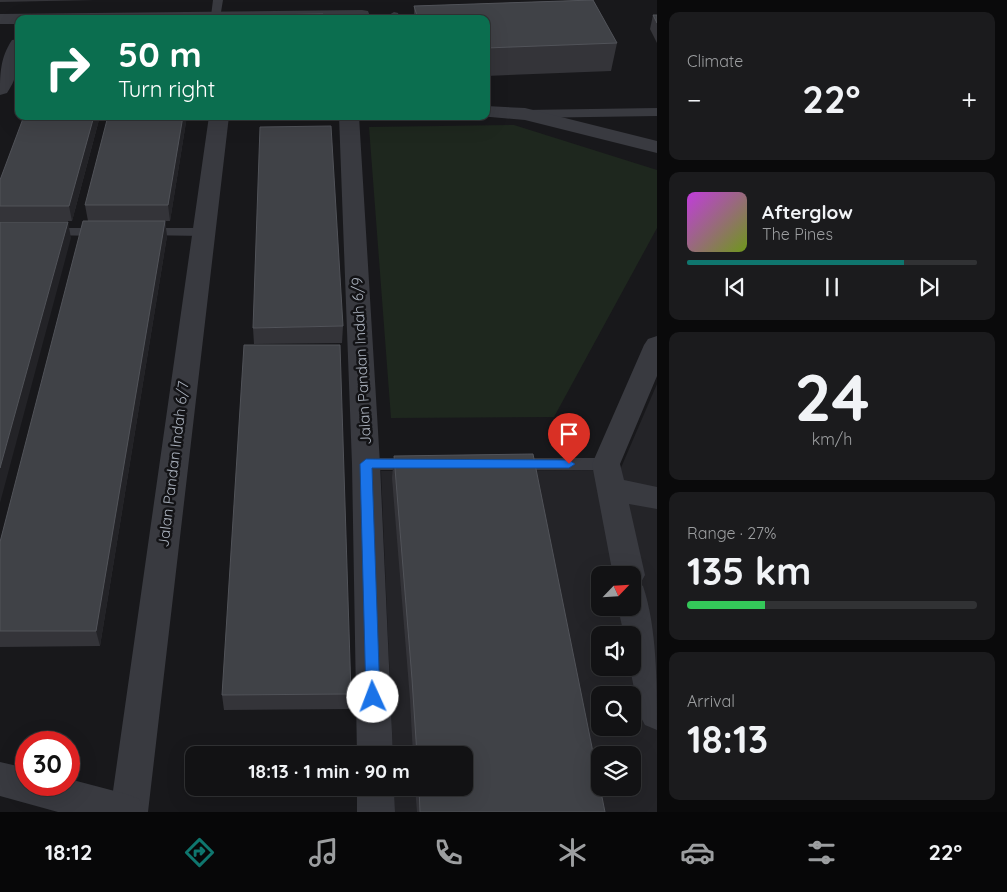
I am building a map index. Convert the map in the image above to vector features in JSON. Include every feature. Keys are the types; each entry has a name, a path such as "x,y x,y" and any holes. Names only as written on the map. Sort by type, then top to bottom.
{"street":[{"path":"160,15 225,13 294,15"},
{"path":"0,19 15,19"},
{"path":"0,90 15,54"},
{"path":"490,112 525,114 657,147"},
{"name":"Jalan Pandan Indah 6/7","path":"127,812 218,120"},
{"name":"Jalan Pandan Indah 6/9","path":"349,120 366,464 374,746"},
{"path":"626,566 609,476 657,345"},
{"path":"609,476 657,498"},
{"path":"639,616 650,649 657,714"},
{"path":"0,779 127,812"},
{"path":"376,796 376,812"}],"lane":[{"path":"525,114 657,112"},
{"path":"39,232 116,232"},
{"path":"136,232 203,232"},
{"path":"366,464 433,464"},
{"path":"500,464 609,476"}],"shaded area":[{"path":"514,125 657,170 657,228 554,417 391,418 369,127"},
{"path":"657,384 657,812 395,812 394,796 473,796 473,746 393,746 381,471 620,470"}],"building":[{"path":"593,0 617,43 490,48 490,15 417,15 414,6"},
{"path":"323,14 323,15 263,15"},
{"path":"653,15 657,15 657,23"},
{"path":"22,120 93,120 69,206 0,206 0,180"},
{"path":"107,120 182,120 168,205 85,205"},
{"path":"331,126 343,326 253,328 260,127"},
{"path":"83,221 165,221 96,631 0,631 0,542"},
{"path":"0,222 68,222 0,468"},
{"path":"244,345 340,345 351,694 222,695"},
{"path":"533,454 592,746 591,796 602,796 605,812 420,812 419,796 473,796 473,746 416,746 394,456"}],"route":[{"path":"373,697 366,464 569,464"}]}
